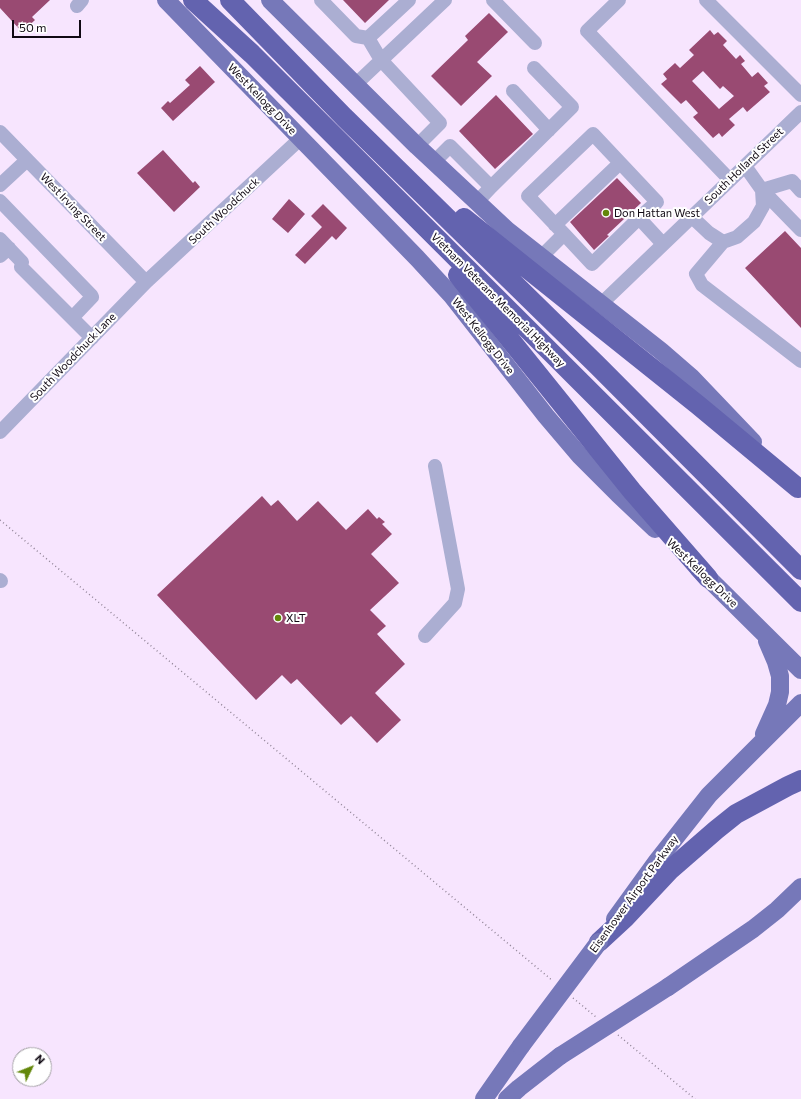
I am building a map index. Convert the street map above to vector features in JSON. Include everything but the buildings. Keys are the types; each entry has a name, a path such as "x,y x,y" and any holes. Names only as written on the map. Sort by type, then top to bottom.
{"highway":[{"name":"Vietnam Veterans Memorial Highway","path":"193,0 252,54 801,602"},
{"name":"Vietnam Veterans Memorial Highway","path":"230,0 344,117 603,372 801,570"},
{"path":"344,117 476,229 698,405 800,490"},
{"path":"403,204 632,491 708,578"},
{"path":"599,942 670,870 716,830 736,814 801,780"}],"main road":[{"name":"West Kellogg Drive","path":"166,0 356,194 452,296 546,416 580,456 618,494 708,578 801,670"},
{"path":"270,0 417,146 507,230 661,351 691,377 800,490"},
{"path":"749,754 763,737 777,705 780,692 780,676 776,662 762,632"},
{"name":"Eisenhower Airport Parkway","path":"484,1099 521,1046 686,823 709,795 801,704"},
{"path":"507,1099 560,1056 668,987 753,929 777,910 801,887"}],"street":[{"path":"321,0 356,36 368,38 381,60 440,123 417,146"},
{"path":"368,38 409,0"},
{"path":"356,84 445,0"},
{"path":"493,0 535,43"},
{"path":"619,0 587,31 730,180"},
{"path":"706,0 801,95"},
{"path":"477,202 572,107 534,68"},
{"path":"513,91 549,130"},
{"name":"South Holland Street","path":"601,304 801,112"},
{"name":"West Irving Street","path":"0,132 146,282"},
{"path":"593,134 620,163 657,202 592,264 528,196 593,134"},
{"name":"South Woodchuck","path":"146,282 300,138"},
{"path":"434,162 450,146 491,187"},
{"path":"0,185 27,160"},
{"path":"540,257 560,230 620,163"},
{"path":"745,166 754,176 762,190 801,230"},
{"path":"762,190 792,181 801,191"},
{"path":"762,190 764,206 754,222 738,237 724,242 696,274 702,284 801,361"},
{"path":"0,201 91,295 92,297 72,318"},
{"path":"692,216 709,233 724,242"},
{"path":"639,218 663,244"},
{"path":"3,248 22,262 21,267 92,338"},
{"name":"South Woodchuck Lane","path":"0,432 146,282"},
{"path":"425,636 455,603 458,589 435,466"}],"path":[{"path":"0,520 554,982"},
{"path":"573,997 597,1018"},
{"path":"615,1033 695,1099"}],"place":[{"name":"Don Hattan West","path":"606,213"},
{"name":"XLT","path":"278,618"}]}
